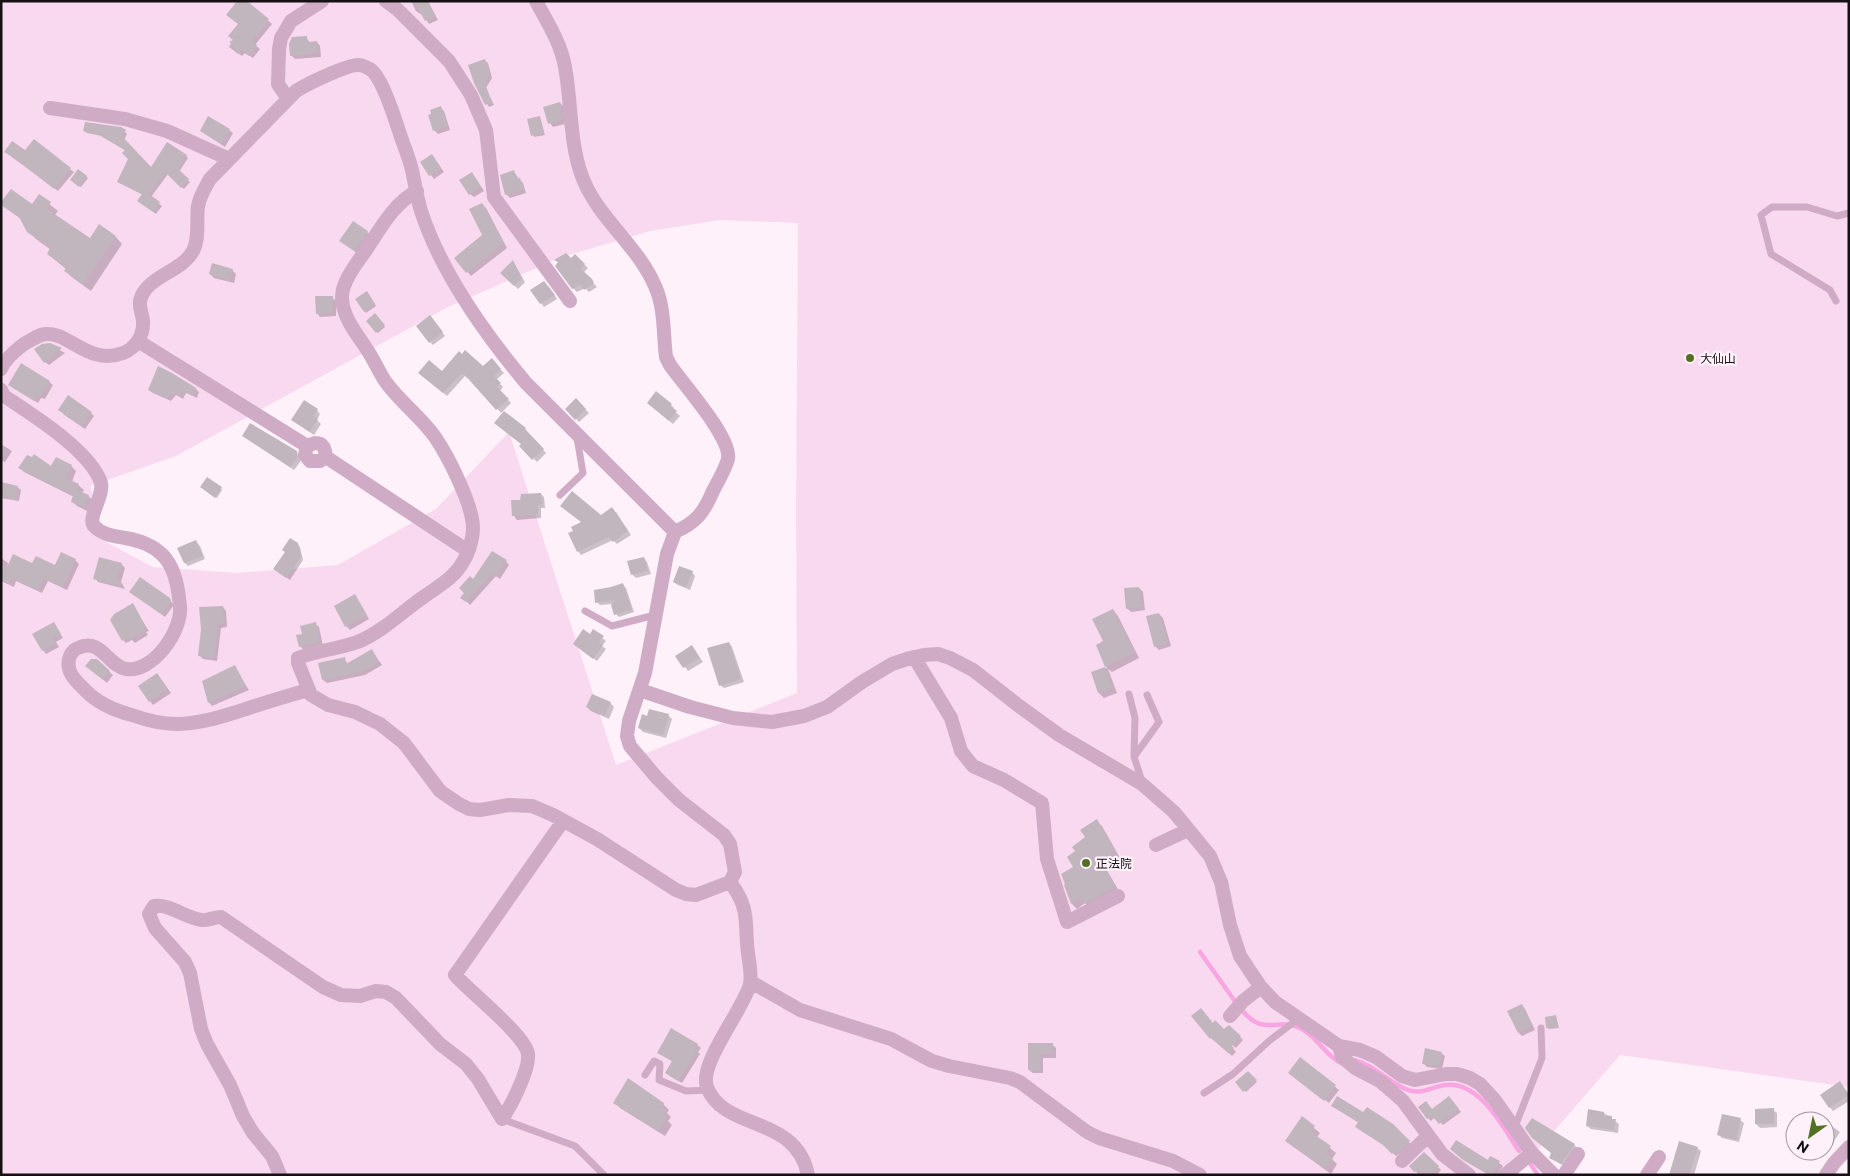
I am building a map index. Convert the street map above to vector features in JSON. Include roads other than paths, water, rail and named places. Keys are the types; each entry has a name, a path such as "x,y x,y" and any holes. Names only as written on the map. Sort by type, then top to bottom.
{"street":[{"path":"288,99 278,84 281,38 291,21 322,1"},
{"path":"386,1 398,10 449,61 471,95 486,130 494,197 570,302"},
{"path":"417,190 398,205 353,270 343,289 343,308 348,320 385,381 434,436 446,456 462,489 473,527 468,551 464,562 442,584 384,627 361,641 298,658 308,690 319,701 355,712 380,724 404,743 440,791 469,809 480,810 509,804 532,806 618,852 655,877 686,894 696,895 730,882 735,872 730,844 724,834 679,800 657,778 630,746 627,736 629,721 640,690 647,661 667,554 675,532 690,525 701,514 728,458 727,446 710,418 666,357 661,304 655,286 640,260 596,202 583,181 574,142 565,66 558,42 536,1"},
{"path":"1,369 17,349 42,335 50,334 92,355 108,357 123,353 135,346 141,337 143,321 139,307 142,294 186,261 194,250 197,241 198,208 201,194 210,179 296,91 320,78 359,65 370,69 377,77 392,110 411,168 421,210 451,276 471,308 521,377 675,532"},
{"path":"50,108 125,119 167,130 229,159"},
{"path":"138,341 307,446 315,442 321,444 325,448 326,457 468,551"},
{"path":"1,390 4,396 67,442 92,467 101,485 100,496 92,520 93,525 103,533 138,540 152,547 170,562 176,576 181,613 178,627 165,647 147,664 134,669 124,669 97,647 84,645 74,649 70,655 68,666 73,679 89,694 118,711 150,721 175,724 210,720 308,690"},
{"path":"640,690 690,707 732,718 772,722 804,716 827,707 862,682 892,664 924,654 938,654 973,670 1059,736 1142,784 1162,800 1210,856 1217,869 1240,956 1261,987 1296,1021 1339,1046 1360,1050 1376,1058 1402,1076 1415,1080 1446,1074 1457,1074 1470,1078 1488,1091 1532,1153 1554,1175"},
{"path":"914,657 951,718 961,751 972,766 1004,780 1042,804 1047,859 1067,922 1118,896"},
{"path":"280,1175 272,1156 253,1133 243,1116 230,1085 207,1044 201,1029 190,973 185,962 155,928 149,914 154,906 164,905 183,915 204,921 221,917 323,987 341,995 360,996 376,991 386,992 396,998 440,1044 466,1064 478,1079 502,1119 526,1071 529,1056 524,1042 466,988 455,975 563,821"},
{"path":"1156,845 1188,830"},
{"path":"730,882 740,896 745,912 750,982 745,997 706,1073 706,1086 719,1104 730,1112 778,1132 792,1143 801,1156 808,1175"},
{"path":"750,982 800,1010 891,1039 932,1061 1010,1078 1020,1082 1087,1132 1099,1138 1173,1161 1200,1175"},
{"path":"1230,1016 1243,1001 1261,987"},
{"path":"1339,1046 1342,1057 1355,1068 1380,1081 1403,1101 1442,1154 1469,1175"},
{"path":"1402,1161 1428,1136"},
{"path":"1826,1175 1849,1147"},
{"path":"1505,1175 1532,1153"},
{"path":"1564,1175 1578,1154"},
{"path":"1647,1175 1659,1157"}],"lane":[{"path":"1836,301 1830,290 1771,254 1761,215 1772,207 1807,208 1837,216 1849,213"},
{"path":"560,495 583,473 577,435"},
{"path":"585,611 612,626 655,616"},
{"path":"1129,694 1135,718 1134,757 1142,784"},
{"path":"1134,757 1158,722 1147,695"},
{"path":"1204,1092 1233,1074 1269,1041 1296,1021"},
{"path":"1514,1129 1542,1058 1541,1028"},
{"path":"645,1075 654,1061 660,1064 659,1080 686,1091 708,1090"},
{"path":"502,1119 575,1146 604,1175"}],"waterway":[{"path":"1200,952 1234,1000"},
{"path":"1242,1010 1257,1023 1264,1025 1286,1024 1302,1029 1335,1060 1341,1063"},
{"path":"1354,1060 1362,1062 1408,1090 1418,1092 1445,1085 1457,1085 1469,1090 1489,1107 1519,1151"},
{"path":"1531,1165 1538,1175"}],"place":[{"name":"大仙山","path":"1690,358"},
{"name":"正法院","path":"1086,863"}]}
